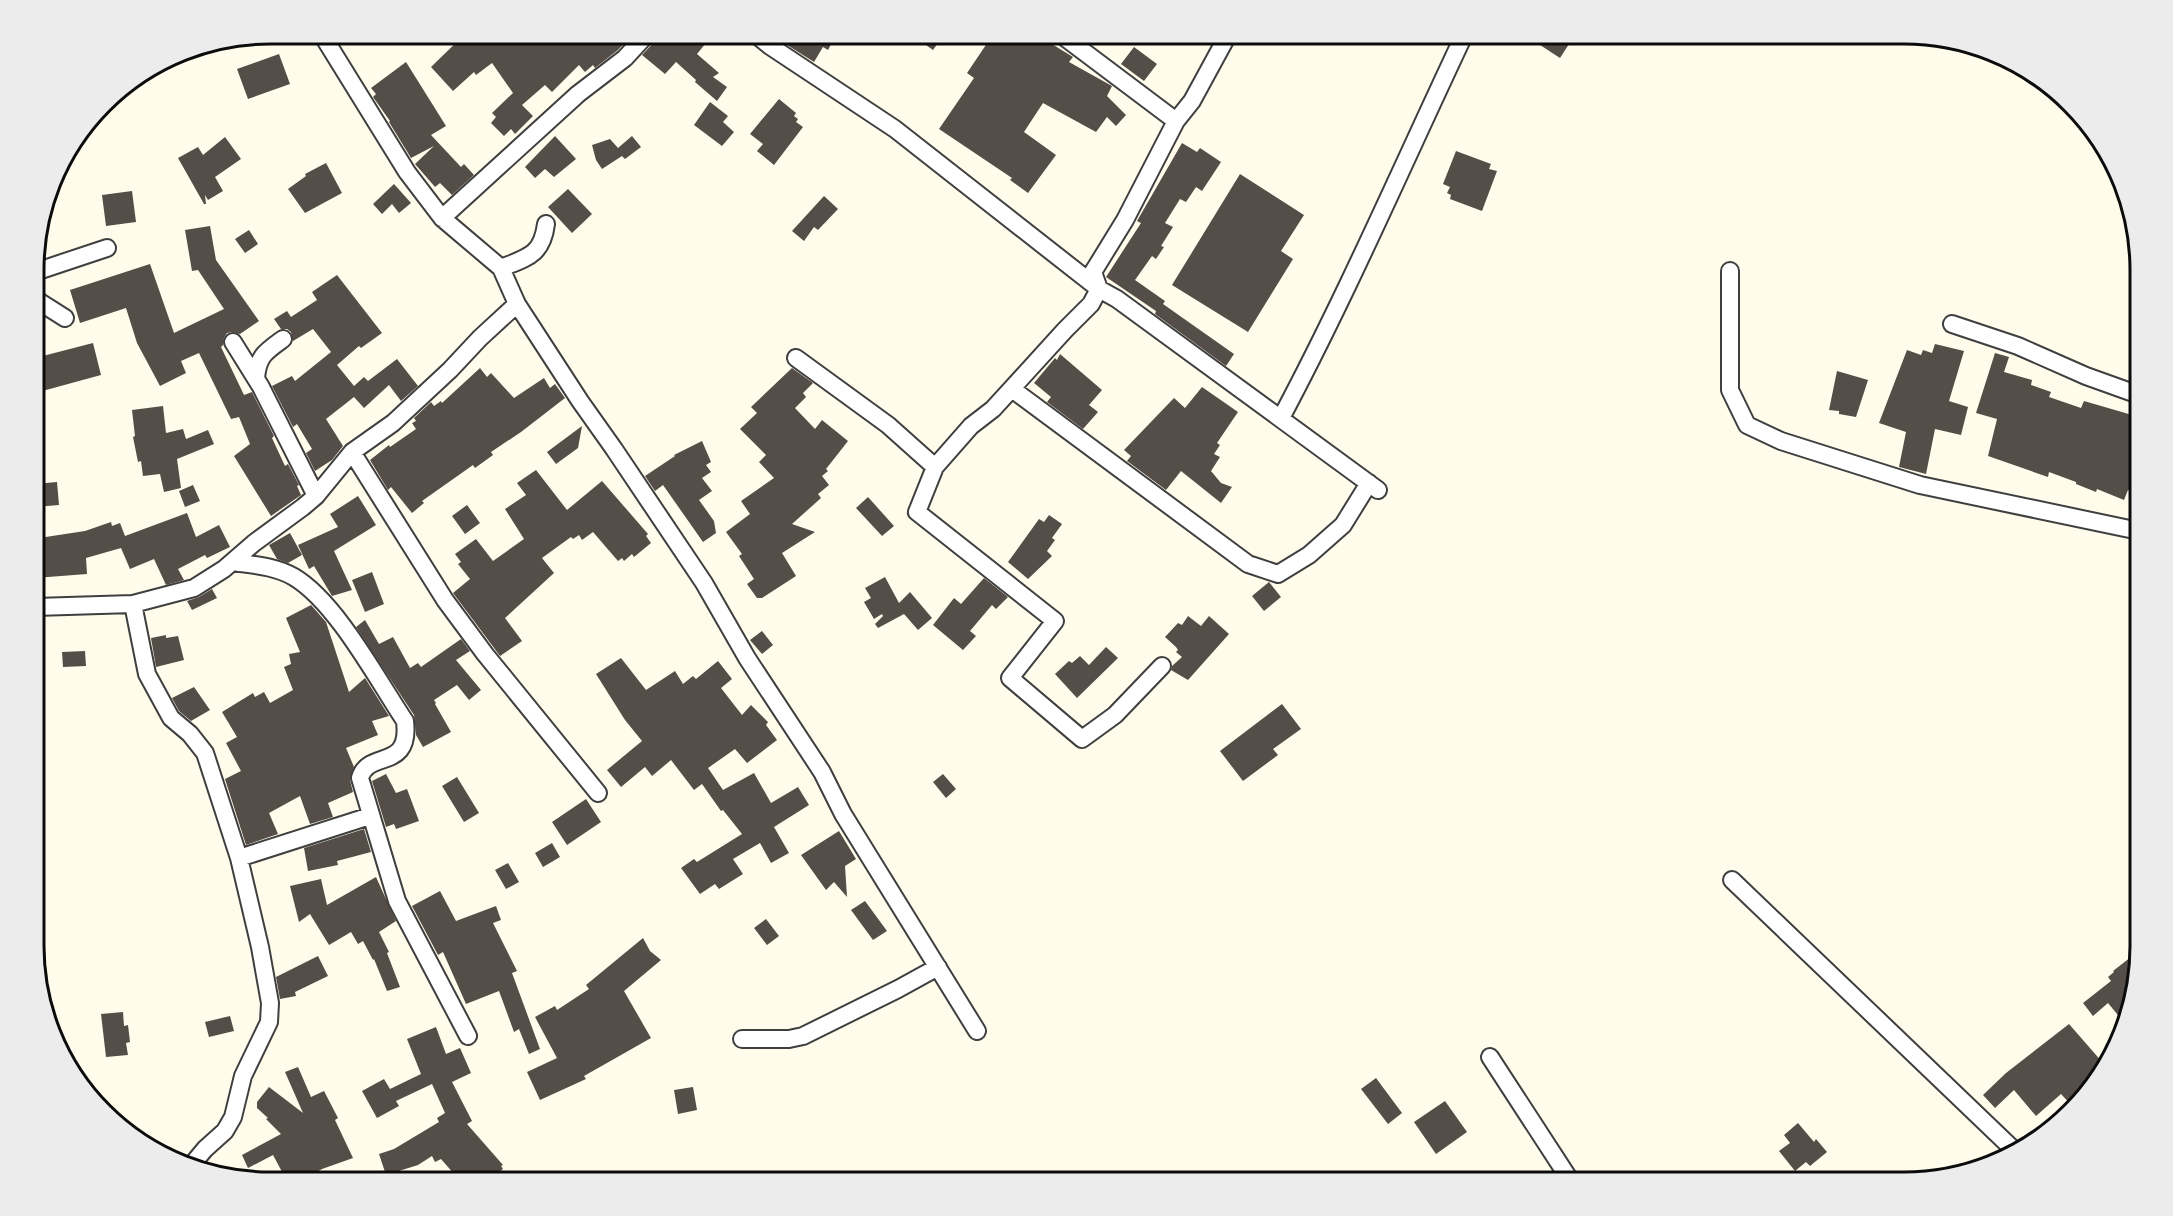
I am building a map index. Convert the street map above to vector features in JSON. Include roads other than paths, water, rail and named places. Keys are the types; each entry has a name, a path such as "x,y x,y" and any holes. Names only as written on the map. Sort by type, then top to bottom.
{"street":[{"path":"328,44 395,153 442,219 501,268 517,304 704,583 747,658 822,772 843,814 977,1031"},
{"path":"442,219 578,94 625,58 638,44"},
{"path":"768,44 895,129 1099,289 1118,299 1374,487 1342,525 1309,555 1278,574 1248,564 1012,389"},
{"path":"1074,44 1176,121"},
{"path":"1162,666 1115,715 1082,739 1010,678 1055,621 917,512 935,467 971,426 993,409 1091,304 1099,289 1093,272 1125,220 1176,121 1192,101 1221,44"},
{"path":"1281,418 1357,268 1382,209 1460,44"},
{"path":"501,268 528,257 544,241 546,224"},
{"path":"44,269 107,248"},
{"path":"1730,271 1730,390 1748,425 1781,441 1920,485 2130,529"},
{"path":"44,607 134,604 194,588 232,562 316,496 352,452 393,423 517,304"},
{"path":"44,305 65,318"},
{"path":"1952,324 2018,346 2086,376 2130,392"},
{"path":"256,378 257,365 263,354 283,339"},
{"path":"233,342 256,378 316,496"},
{"path":"796,358 888,425 935,467"},
{"path":"352,452 452,609 485,654 598,793"},
{"path":"232,562 271,568 293,577 314,591 342,625 405,722 406,735 403,748 394,755 366,767 360,777 397,901 468,1035"},
{"path":"134,604 147,674 171,718 190,734 205,753 239,858 260,947 270,1003 269,1022 243,1076 233,1117 225,1131 196,1160"},
{"path":"239,858 370,816"},
{"path":"1732,880 2010,1146"},
{"path":"742,1039 789,1039 803,1036 938,967"},
{"path":"1490,1058 1565,1172"}]}
